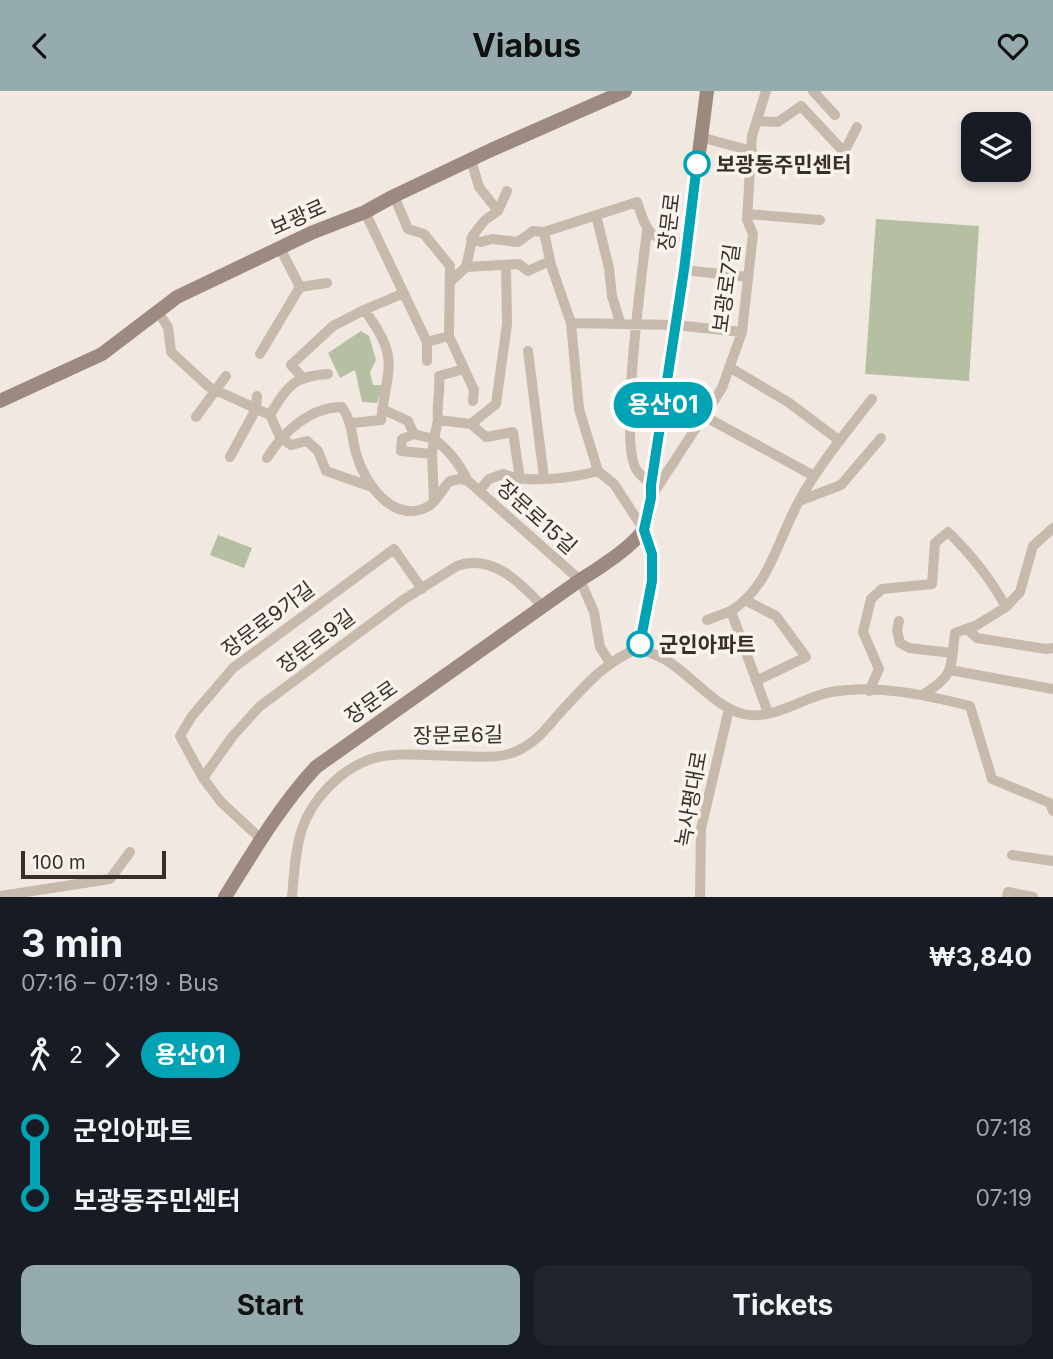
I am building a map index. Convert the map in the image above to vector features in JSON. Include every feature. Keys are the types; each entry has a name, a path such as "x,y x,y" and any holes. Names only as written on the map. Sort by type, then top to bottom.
{"street":[{"name":"보광로","path":"0,401 102,354 177,297 625,91"},
{"name":"장문로","path":"225,897 261,839 317,767 610,561 644,530 688,244 706,91"},
{"name":"보광로7길","path":"651,491 722,388 742,332 753,234 747,220 752,136 766,91"},
{"path":"813,91 835,115"},
{"path":"757,121 778,122 801,106 844,152 857,127"},
{"path":"700,137 752,151"},
{"path":"471,160 479,187 498,211"},
{"path":"450,282 466,267 471,239 485,220 498,211 507,191"},
{"path":"394,196 408,229 424,234 450,266 449,336 474,390 473,401"},
{"path":"471,239 481,242 492,239 518,242 533,231 544,232 637,202 647,231 636,324 629,442 635,468 651,491"},
{"path":"365,212 427,342 428,362"},
{"path":"596,215 620,322"},
{"name":"보광로7길","path":"748,215 820,220"},
{"path":"647,231 653,237 688,244"},
{"path":"544,232 571,323 579,408 598,471 614,484 644,530 652,554 652,581 639,648 668,661 729,709 757,716 831,692 924,694 970,706 992,779 1050,803 1053,811"},
{"path":"280,248 300,287"},
{"path":"466,267 519,264 528,271 551,261"},
{"path":"471,424 496,404 507,324 506,265"},
{"name":"장문로","path":"684,270 748,277"},
{"path":"300,287 327,283"},
{"path":"260,354 300,287"},
{"path":"303,378 290,365 333,325 404,293"},
{"path":"352,423 381,421 390,373 388,346 379,328 364,310"},
{"path":"158,312 168,327 171,352 209,387 270,415 280,437 291,445 307,441 318,451 326,471 372,487"},
{"path":"571,323 620,322 742,332"},
{"path":"427,342 449,336"},
{"path":"528,351 544,478"},
{"path":"729,367 788,402 840,441"},
{"path":"434,502 432,454 441,390 439,376 464,369"},
{"path":"270,415 287,387 307,375 328,374"},
{"path":"196,417 226,376"},
{"path":"230,457 256,409 257,396"},
{"path":"707,620 732,611 747,601 767,572 799,501 872,398"},
{"path":"267,458 280,437 306,418 332,407 342,407 352,423 356,453 372,487 388,503 404,512 415,511 434,502 450,481 468,481"},
{"path":"382,409 408,421 414,435"},
{"path":"704,416 814,477"},
{"path":"438,420 471,424 486,437 513,432 520,479"},
{"path":"432,454 401,451 402,439 414,435 434,439"},
{"path":"799,501 841,485 881,438"},
{"name":"장문로15길","path":"434,439 458,462 468,481 478,491 580,580"},
{"path":"478,491 489,479 503,474 520,479 579,476 598,471"},
{"path":"924,694 939,685 950,670 955,633 977,625 1006,607 1020,592 1033,546 1053,528"},
{"path":"869,691 879,669 863,632 871,599 882,589 932,584 935,543 948,532 971,554 1006,607"},
{"name":"장문로9가길","path":"203,778 180,736 192,716 233,668 394,549 422,589"},
{"name":"장문로9길","path":"203,778 232,737 259,707 403,600 457,566 465,562 483,563 520,582 543,607"},
{"path":"580,580 594,612 600,647 610,663"},
{"path":"747,601 776,616 806,657 758,680"},
{"path":"732,611 768,713"},
{"path":"899,621 897,630 900,643 909,648 952,653"},
{"path":"967,629 977,638 1046,649 1053,647"},
{"name":"장문로6길","path":"292,897 301,831 309,813 331,785 348,770 371,759 393,755 499,757 517,752 537,740 592,679 618,656 639,648"},
{"path":"950,670 1053,689"},
{"name":"녹사평대로","path":"700,897 701,829 729,709"},
{"path":"203,778 220,802 261,839"},
{"path":"0,897 110,879 130,852"},
{"path":"1012,855 1053,861"},
{"path":"1007,897 1008,892 1033,897"}],"green space":[{"path":"876,219 979,226 969,381 865,374"},
{"path":"361,331 369,336 376,360 370,372 373,385 383,385 377,403 362,402 355,370 340,378 328,353"},
{"path":"218,535 252,548 244,568 210,555"}],"bus line":[{"name":"용산01","path":"640,644 652,581 652,554 644,530 651,498 697,164"}],"place":[{"name":"보광동주민센터","path":"697,164"},
{"name":"군인아파트","path":"640,644"}]}
